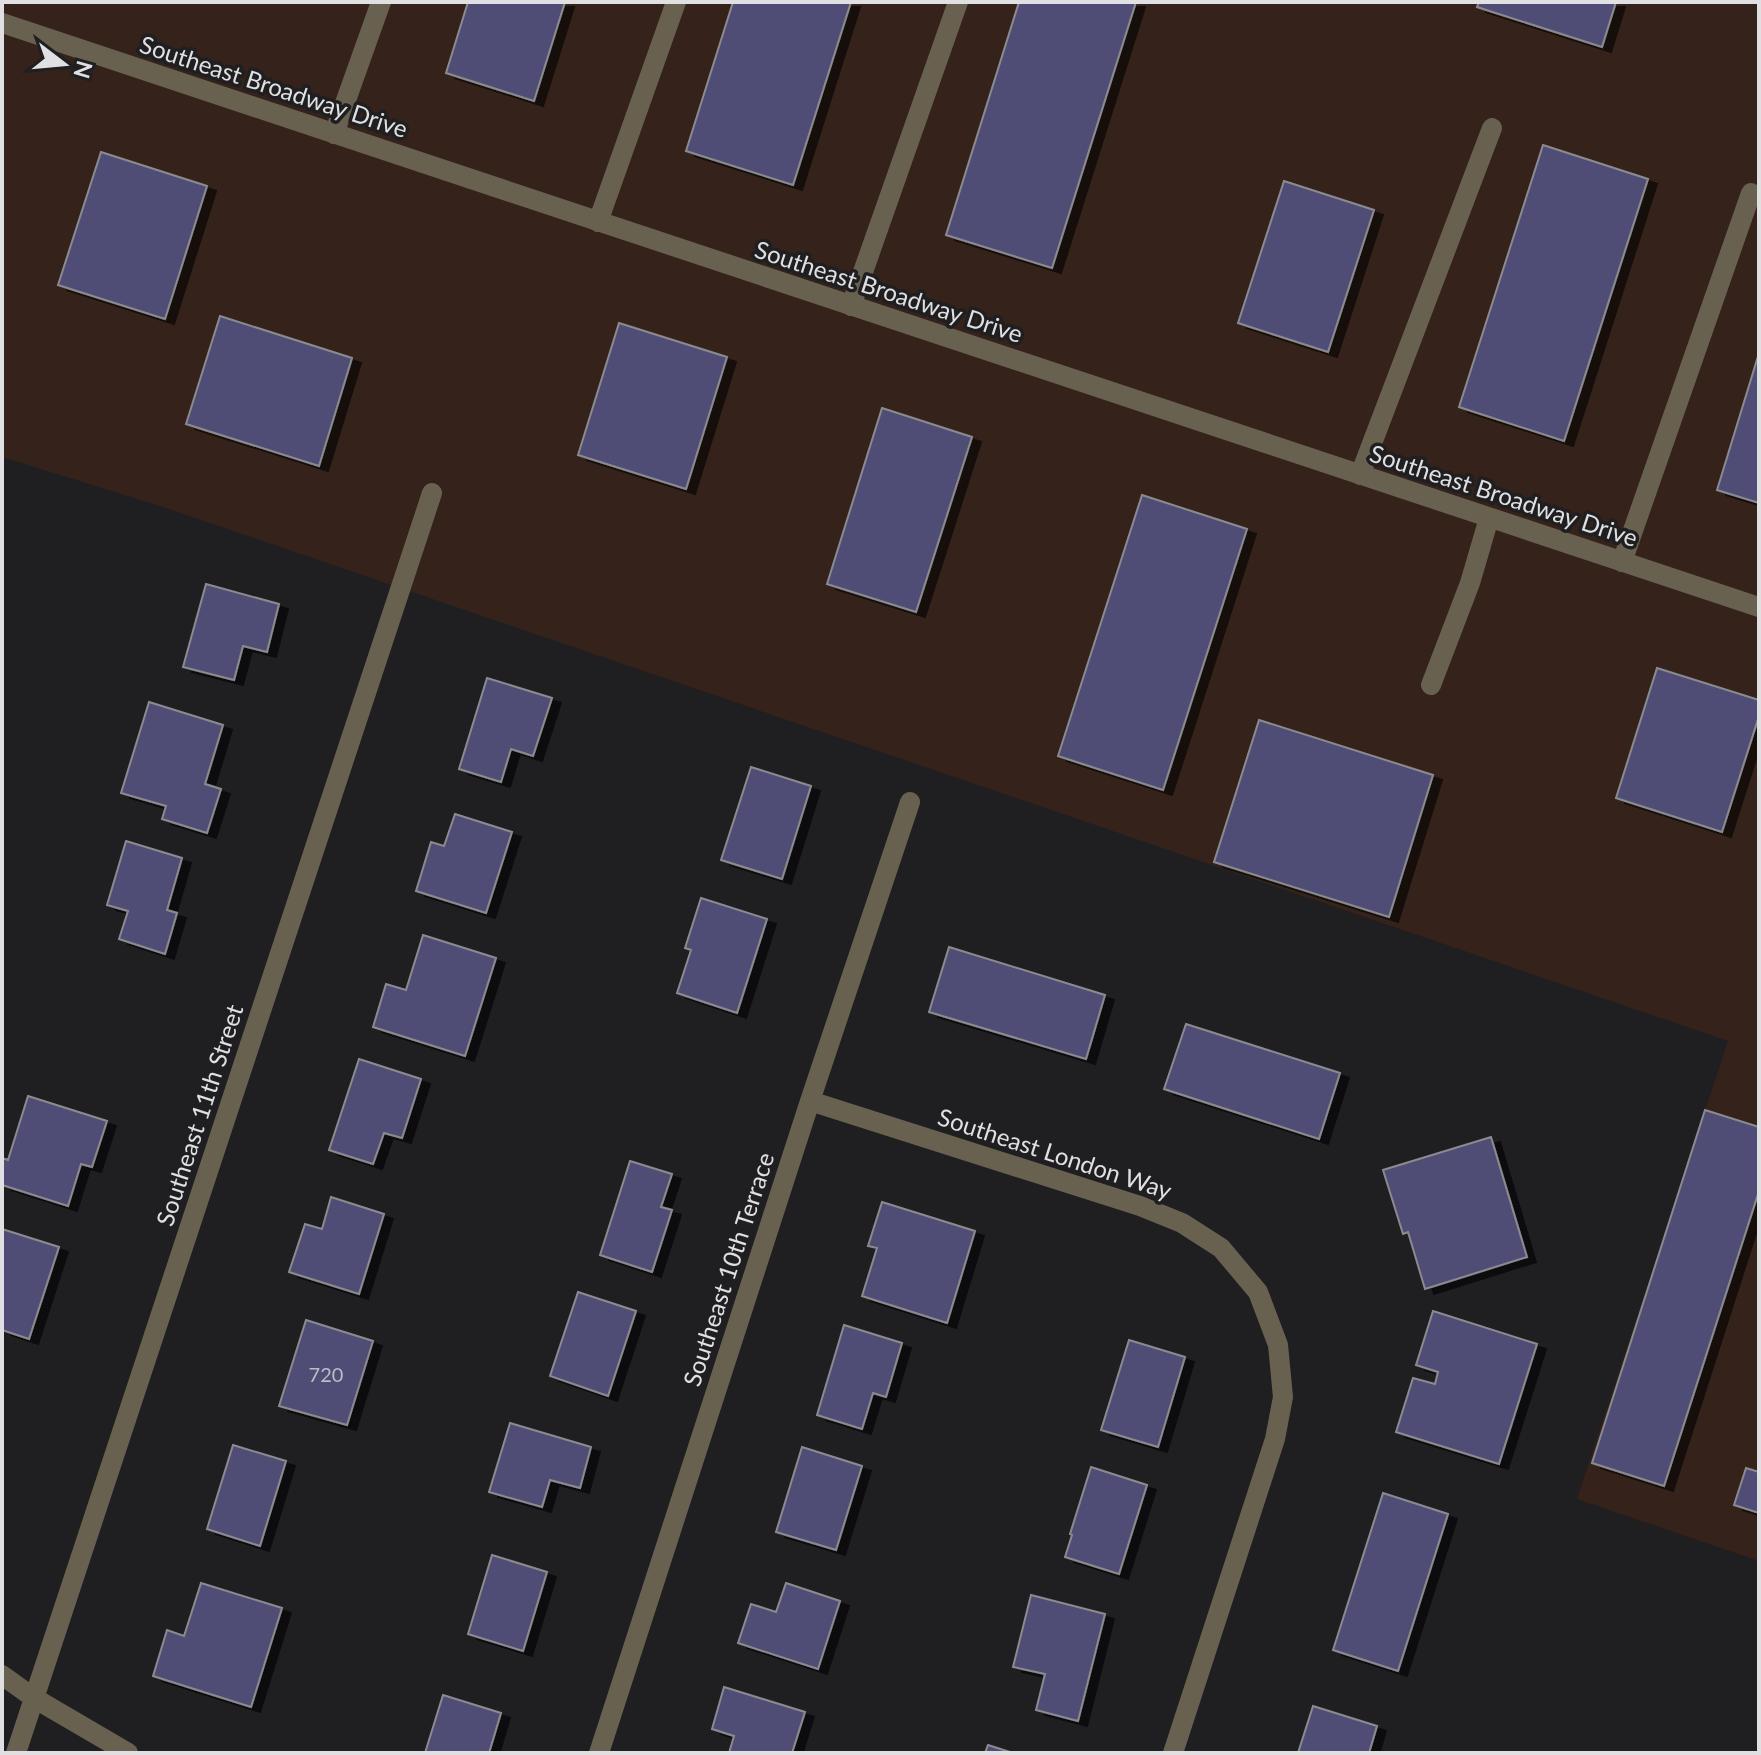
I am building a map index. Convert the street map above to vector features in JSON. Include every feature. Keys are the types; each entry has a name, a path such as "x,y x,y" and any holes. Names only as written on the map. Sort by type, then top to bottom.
{"street":[{"path":"334,134 381,2"},
{"path":"598,222 676,2"},
{"path":"851,306 958,2"},
{"name":"Southeast Broadway Drive","path":"2,23 1759,607"},
{"path":"1360,475 1492,128"},
{"path":"1622,562 1751,193"},
{"name":"Southeast 11th Street","path":"16,1753 432,493"},
{"path":"1431,685 1470,583 1489,518"},
{"name":"Southeast 10th Terrace","path":"599,1753 910,802"},
{"name":"Southeast London Way","path":"810,1101 1140,1206 1182,1223 1221,1248 1258,1292 1278,1345 1283,1397 1281,1411 1275,1439 1173,1753"},
{"path":"2,1675 34,1698 128,1753"}],"shaded area":[{"path":"2,2 1759,2 1759,1561 1577,1499 1728,1041 160,506 2,457"}],"building":[{"path":"468,2 565,2 534,101 446,73"},
{"path":"733,2 851,2 793,185 686,151"},
{"path":"1019,2 1136,2 1052,268 946,235"},
{"path":"1479,2 1616,2 1602,47 1477,7"},
{"path":"1543,145 1648,179 1564,441 1459,407"},
{"path":"101,152 207,186 165,319 58,285"},
{"path":"1284,181 1374,210 1328,352 1238,323"},
{"path":"220,316 352,358 319,466 186,424"},
{"path":"619,323 727,357 686,489 578,455"},
{"path":"1759,353 1759,503 1717,490"},
{"path":"882,408 972,437 916,612 827,584"},
{"path":"1142,495 1247,529 1163,790 1058,756"},
{"path":"206,584 279,604 267,652 243,646 234,680 183,667"},
{"path":"1657,668 1759,700 1759,716 1722,832 1616,798"},
{"path":"487,678 552,698 533,756 511,749 501,782 459,769"},
{"path":"149,702 223,725 205,784 221,789 207,833 162,819 166,806 121,793"},
{"path":"1259,720 1433,775 1389,917 1214,862"},
{"path":"751,767 811,786 782,879 721,860"},
{"path":"455,814 512,832 486,913 416,891 431,842 444,846"},
{"path":"126,841 182,858 167,910 177,913 165,954 119,939 128,911 107,905"},
{"path":"701,898 767,919 737,1013 677,993 691,950 685,948"},
{"path":"423,935 496,958 465,1056 373,1027 386,984 406,990"},
{"path":"949,947 1105,995 1086,1059 929,1012"},
{"path":"1186,1024 1340,1073 1319,1139 1164,1089"},
{"path":"359,1059 421,1079 402,1138 384,1133 373,1164 329,1150"},
{"path":"28,1096 107,1121 92,1167 81,1164 68,1206 2,1185 2,1158 8,1160"},
{"path":"1705,1110 1759,1127 1759,1191 1664,1486 1592,1463"},
{"path":"1491,1137 1527,1257 1425,1289 1408,1232 1403,1234 1383,1170"},
{"path":"630,1161 672,1174 661,1207 672,1210 652,1272 600,1255"},
{"path":"331,1197 384,1214 359,1294 289,1272 305,1224 322,1229"},
{"path":"882,1202 975,1231 947,1323 862,1296 877,1248 868,1246"},
{"path":"2,1229 59,1247 29,1339 2,1330"},
{"path":"578,1292 636,1311 608,1396 550,1376"},
{"path":"1433,1311 1537,1344 1499,1464 1396,1432 1413,1378 1435,1384 1438,1372 1416,1365"},
{"path":"306,1320 373,1341 347,1425 279,1406"},
{"path":"844,1325 902,1343 886,1397 873,1393 862,1429 817,1415"},
{"path":"1129,1340 1185,1357 1158,1447 1101,1430"},
{"path":"510,1423 591,1447 580,1488 550,1480 542,1507 489,1492"},
{"path":"233,1445 286,1461 260,1546 207,1529"},
{"path":"802,1447 862,1466 836,1550 776,1532"},
{"path":"1091,1467 1147,1485 1119,1574 1065,1557"},
{"path":"1746,1468 1759,1472 1759,1513 1734,1505"},
{"path":"1383,1493 1448,1514 1398,1671 1333,1650"},
{"path":"492,1555 547,1572 523,1651 468,1634"},
{"path":"201,1583 282,1608 251,1707 153,1676 167,1630 184,1636"},
{"path":"786,1583 840,1601 818,1669 738,1643 751,1604 776,1612"},
{"path":"1031,1595 1105,1614 1078,1721 1036,1710 1045,1674 1013,1667"},
{"path":"724,1687 805,1712 792,1753 729,1753 734,1736 712,1729"},
{"path":"443,1695 501,1713 489,1753 425,1753"},
{"path":"1313,1706 1377,1726 1369,1753 1298,1753"},
{"path":"988,1745 1013,1753 985,1753"}]}
